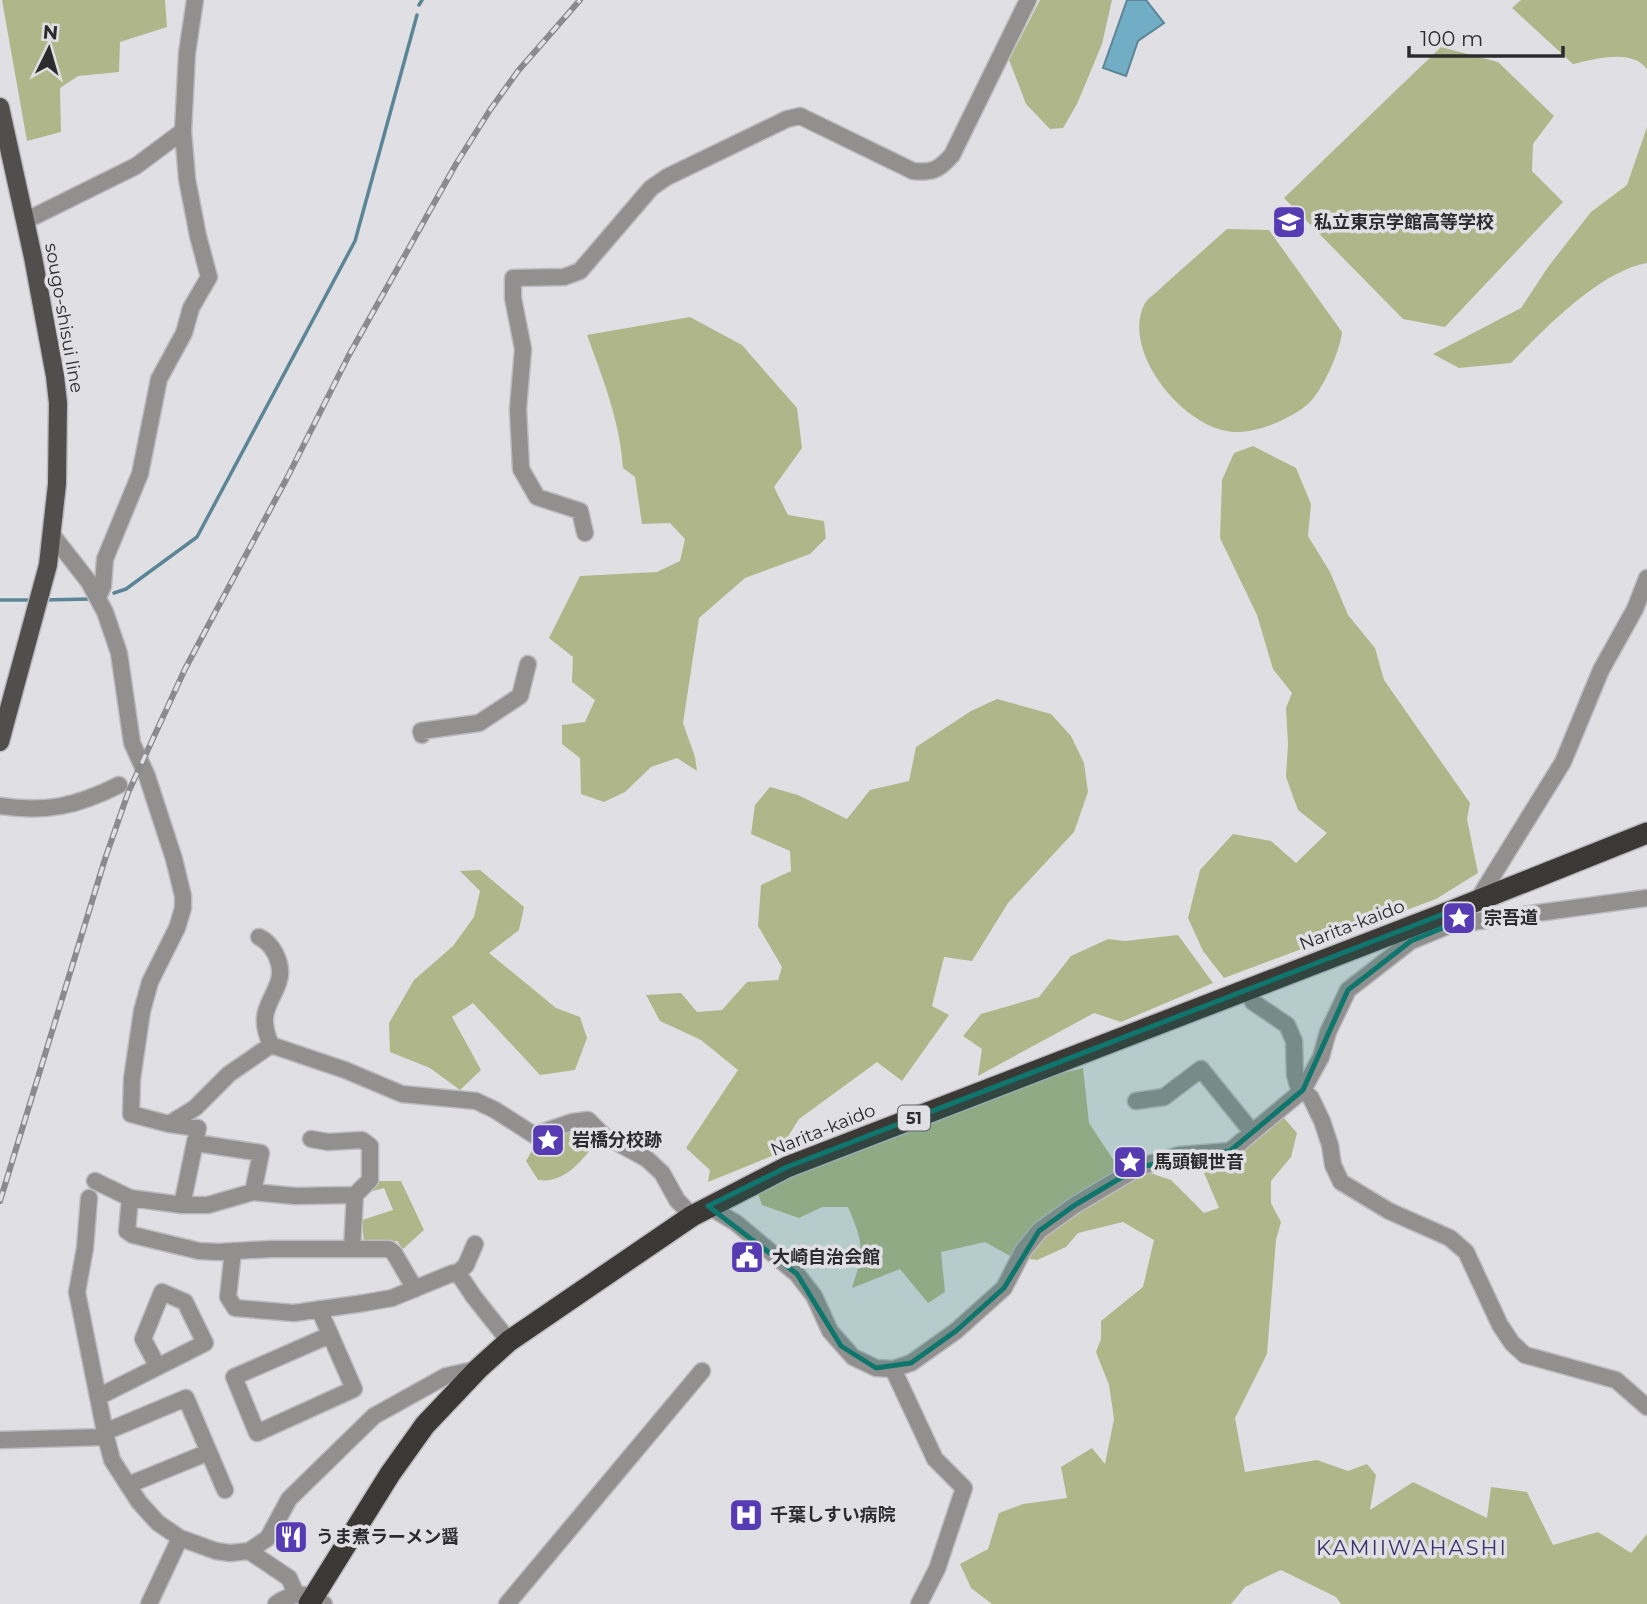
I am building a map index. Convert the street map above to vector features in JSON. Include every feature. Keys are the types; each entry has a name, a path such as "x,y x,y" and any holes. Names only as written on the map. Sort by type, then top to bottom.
{"highway":[{"name":"Narita-kaido","path":"311,1600 390,1474 425,1425 478,1369 509,1341 700,1211 787,1167 1247,989 1452,917 1476,901 1647,833"}],"main road":[{"name":"sougo-shisui line","path":"0,107 50,347 58,403 53,536 39,599 0,742"}],"street":[{"path":"98,597 103,586 105,559 140,474 159,379 184,333 185,321 191,308 209,277 191,201 183,131 187,53 195,0"},
{"path":"586,533 580,511 537,497 521,468 518,409 523,349 513,299 513,278 564,277 580,271 651,188 667,177 787,119 800,116 913,171 929,173 941,167 952,155 1028,0"},
{"path":"25,221 136,166 183,131"},
{"path":"53,536 98,597 119,653 132,743 147,776 183,896 183,908 177,928 150,982 142,1011 132,1079 131,1114 198,1128 182,1205"},
{"path":"1476,901 1563,762 1601,670 1635,609 1647,578"},
{"path":"422,735 421,731 479,723 520,696 528,664"},
{"path":"0,806 40,810 59,807 91,799 119,785"},
{"path":"271,1045 345,1070 401,1094 476,1101 534,1135 572,1122 588,1120 603,1135 647,1159 662,1173 677,1200 736,1223 797,1274 814,1296 830,1331 853,1357 876,1368 893,1369 911,1363 957,1331 1004,1288 1023,1251 1039,1231 1075,1205 1139,1167 1179,1155 1230,1151 1301,1091 1321,1057 1328,1032 1348,990 1412,941 1452,917 1647,898"},
{"path":"260,937 268,941 275,953 280,975 264,1018 271,1045"},
{"path":"1247,989 1253,1002 1287,1025 1294,1041 1295,1075 1301,1091 1311,1098 1322,1121 1333,1165 1341,1182 1389,1211 1450,1238 1466,1252 1500,1325 1512,1343 1525,1355 1616,1380 1647,1407"},
{"path":"169,1124 195,1108 229,1074 271,1045"},
{"path":"1136,1101 1164,1097 1201,1069 1252,1132"},
{"path":"311,1139 328,1142 362,1140 370,1146 370,1180 355,1195 352,1248"},
{"path":"196,1143 261,1153 253,1192"},
{"path":"95,1181 130,1198 182,1205 208,1205 253,1192 295,1196 355,1195"},
{"path":"89,1198 85,1248 77,1292 105,1435 112,1460 139,1502 158,1523 180,1538 230,1553 249,1551 268,1538 289,1499 374,1416 446,1376 478,1369"},
{"path":"130,1198 126,1224 133,1235 199,1251 389,1249 415,1289"},
{"path":"233,1251 228,1297 235,1308 294,1313 392,1298 458,1273 466,1265 475,1244"},
{"path":"458,1273 509,1341"},
{"path":"98,1397 158,1367 205,1343 185,1302 162,1292 143,1339 158,1367"},
{"path":"319,1309 354,1389 257,1433 234,1377 330,1335"},
{"path":"893,1369 935,1458 964,1488 937,1569 919,1604"},
{"path":"507,1604 702,1371"},
{"path":"0,1440 105,1435 186,1398 225,1490"},
{"path":"128,1485 209,1451"},
{"path":"149,1604 180,1538"},
{"path":"249,1551 289,1578 311,1600"},
{"path":"276,1604 311,1600"}],"highlighted area":[{"path":"1454,910 1450,925 1411,941 1348,990 1303,1090 1230,1151 1139,1167 1075,1205 1039,1231 1004,1288 956,1331 911,1363 876,1368 841,1346 797,1274 708,1206 787,1167"}],"green space":[{"path":"2,0 165,0 167,27 120,42 119,72 78,76 60,88 61,132 27,141"},
{"path":"1040,0 1112,0 1102,44 1077,104 1063,128 1050,129 1026,104 1009,60"},
{"path":"1521,0 1647,0 1647,69 1632,59 1623,57 1573,64 1512,8"},
{"path":"1441,47 1498,62 1554,116 1533,144 1532,171 1563,202 1445,327 1403,319 1284,198"},
{"path":"1647,127 1647,263 1629,268 1592,289 1556,319 1511,363 1459,368 1433,354 1521,308 1548,267 1591,212 1627,185"},
{"path":"1227,229 1269,230 1342,332 1330,370 1309,403 1274,424 1244,432 1216,428 1179,404 1162,386 1150,366 1142,345 1139,324 1148,300"},
{"path":"690,317 742,345 797,408 802,448 774,487 788,515 824,521 826,538 810,554 745,578 699,618 683,723 697,771 677,758 651,767 625,792 604,802 581,794 580,758 562,744 562,725 585,722 595,700 572,682 573,657 549,638 580,576 657,572 680,561 685,539 670,523 642,524 635,477 623,468 615,417 587,335"},
{"path":"1253,446 1296,468 1311,504 1308,536 1330,572 1348,615 1375,648 1384,680 1470,803 1467,819 1478,873 1436,899 1224,978 1203,951 1188,918 1200,870 1233,834 1271,841 1296,863 1327,833 1298,810 1286,777 1286,708 1292,693 1273,669 1257,615 1220,538 1222,480 1234,453"},
{"path":"997,699 1051,714 1071,736 1084,763 1088,792 1074,832 1008,903 972,961 944,957 932,1006 949,1015 902,1081 877,1062 799,1119 777,1154 708,1182 710,1170 686,1148 738,1070 701,1040 660,1021 646,995 681,993 697,1012 722,1010 747,982 778,980 782,967 758,926 761,885 791,871 790,851 751,834 755,805 770,787 798,795 847,819 870,790 909,781 916,747 971,711"},
{"path":"480,870 524,907 519,930 489,953 556,1008 580,1017 587,1038 575,1070 540,1075 473,1003 452,1017 481,1070 460,1090 430,1068 390,1052 389,1023 414,980 453,946 474,917 480,891 460,871"},
{"path":"1178,935 1213,983 1121,1022 1094,1013 978,1076 982,1049 963,1036 981,1014 1039,997 1071,956 1108,939 1125,941"},
{"path":"1083,1068 1089,1123 1114,1161 1171,1180 1204,1213 1219,1208 1199,1161 1284,1118 1297,1133 1291,1157 1271,1181 1271,1203 1281,1222 1276,1240 1267,1354 1235,1418 1245,1472 1317,1460 1348,1471 1367,1464 1376,1475 1370,1510 1413,1482 1487,1518 1491,1487 1527,1492 1553,1545 1598,1532 1631,1553 1647,1534 1647,1604 1341,1604 1336,1597 1281,1570 1245,1587 1231,1604 992,1604 971,1588 960,1564 988,1549 999,1513 1023,1504 1067,1498 1061,1467 1092,1448 1105,1464 1114,1419 1109,1385 1096,1352 1101,1339 1101,1321 1143,1287 1154,1240 1123,1222 1078,1233 1066,1247 1037,1260 1012,1257 985,1242 941,1252 945,1292 928,1303 900,1269 852,1288 859,1265 860,1247 848,1207 822,1207 799,1218 762,1205 757,1191 1009,1087"},
{"path":"585,1128 599,1139 580,1161 558,1178 538,1180 526,1161 538,1140"},
{"path":"376,1181 401,1181 424,1230 403,1249 397,1241 364,1242 362,1220 393,1210 384,1188 366,1193"}],"water":[{"path":"1127,0 1146,0 1164,23 1138,41 1126,76 1103,68"}],"waterway":[{"path":"419,5 422,0"},
{"path":"114,593 126,589 197,537 355,241 417,15"},
{"path":"43,600 90,599"},
{"path":"0,600 32,600"}],"railway":[{"path":"0,1201 105,859 128,793 185,669 349,355 456,164 518,71 580,0"}],"place":[{"name":"私立東京学館高等学校","path":"1289,222"},
{"name":"宗吾道","path":"1459,918"},
{"name":"岩橋分校跡","path":"548,1140"},
{"name":"馬頭観世音","path":"1130,1162"},
{"name":"大崎自治会館","path":"747,1257"},
{"name":"千葉しすい病院","path":"746,1515"},
{"name":"うま煮ラーメン醤","path":"291,1537"}],"district":[{"name":"KAMIIWAHASHI","path":"1412,1547"}]}
